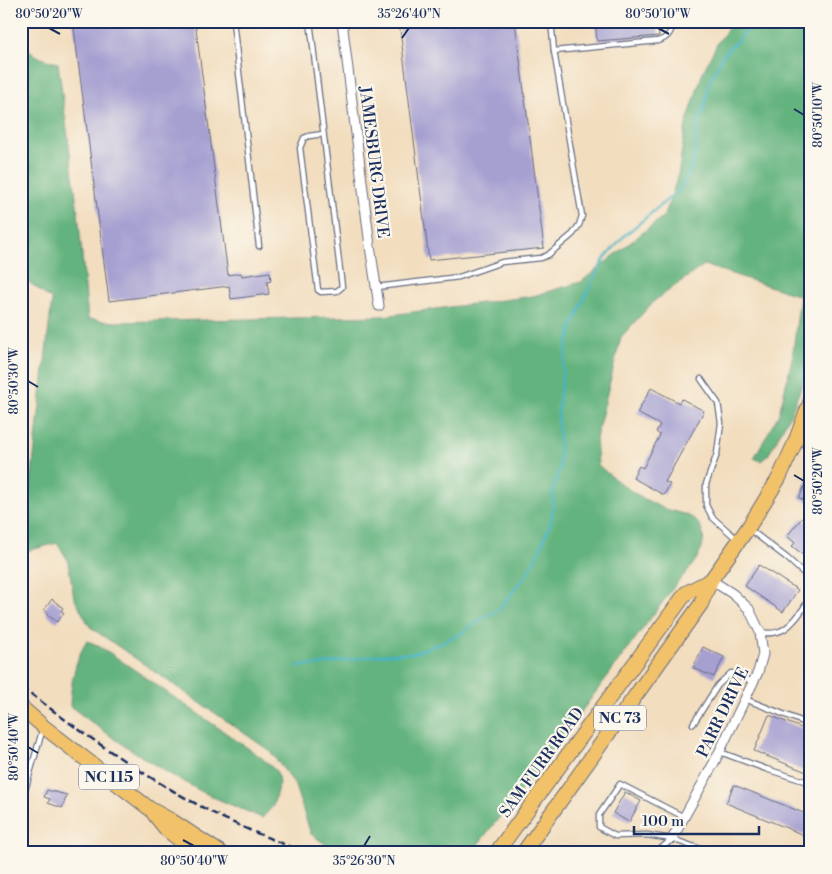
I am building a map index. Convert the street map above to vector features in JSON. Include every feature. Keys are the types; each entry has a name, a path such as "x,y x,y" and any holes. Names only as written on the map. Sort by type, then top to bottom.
{"main road":[{"name":"SAM FURR ROAD","path":"523,853 696,612 711,580 748,528 778,478 794,445 811,400"},
{"name":"SAM FURR ROAD","path":"496,853 686,593 711,580"},
{"name":"NC 115","path":"21,707 150,809 221,853"},
{"name":"NC 115","path":"150,809 166,829 196,853"}],"street":[{"name":"JAMESBURG DRIVE","path":"342,21 379,306"},
{"name":"PARR DRIVE","path":"672,839 720,752 761,664 763,654 760,632 754,617 743,602 711,580"}],"lane":[{"path":"232,21 259,246"},
{"path":"310,21 342,287 337,291 321,292 318,290 300,148 304,138 323,134"},
{"path":"376,287 459,277 502,262 548,256 573,234 579,225 582,216 554,51 551,21"},
{"path":"554,51 658,41 666,38 672,31 673,23"},
{"path":"700,379 718,403 721,423 717,454 706,484 706,505 712,517 739,540"},
{"path":"748,528 787,558 811,580"},
{"path":"760,632 770,634 784,630 794,622 811,594"},
{"path":"693,724 725,677 735,674 753,682"},
{"path":"745,700 811,725"},
{"path":"21,804 44,727"},
{"path":"720,752 811,783"},
{"path":"684,817 620,784 598,815 599,827 615,836 647,835 672,839 712,853"},
{"path":"656,853 672,839"}],"green space":[{"path":"805,21 811,48 811,361 792,411 769,454 761,461 754,458 779,414 792,359 800,296 704,265 654,301 621,337 596,438 598,465 605,471 626,488 649,502 691,517 701,527 703,545 695,562 676,584 549,755 471,853 349,853 328,846 311,834 294,783 270,751 90,627 74,598 68,560 57,543 23,552 52,300 21,276 21,36 23,42 35,55 58,63 78,212 88,319 114,322 383,316 533,296 581,282 665,215 678,175 686,125 703,72 718,42 733,22"},
{"path":"87,641 110,653 262,758 277,772 279,783 273,806 262,818 203,792 163,770 116,740 70,706 74,672 79,656"}],"building":[{"path":"73,21 195,21 228,275 241,273 242,276 270,272 271,281 267,282 269,294 231,299 229,286 109,301"},
{"path":"399,21 515,21 544,248 429,260"},
{"path":"595,21 657,21 659,36 597,41"},
{"path":"651,388 679,403 682,399 704,411 665,482 670,484 664,495 633,478 639,466 643,468 660,435 656,432 660,425 637,413"},
{"path":"811,471 811,503 799,498"},
{"path":"802,518 811,525 811,561 792,546 795,543 787,536"},
{"path":"759,565 798,590 783,612 745,586"},
{"path":"52,599 63,608 61,611 64,613 57,622 46,614 48,613 44,610"},
{"path":"703,647 724,657 714,677 693,668"},
{"path":"769,715 811,732 811,768 809,773 754,751"},
{"path":"734,785 811,816 811,838 726,803"},
{"path":"47,790 67,795 62,808 48,803 50,799 44,797"},
{"path":"625,792 641,801 629,822 613,813"}],"waterway":[{"path":"297,666 319,665 379,655 414,653 460,634 499,610 524,579 540,550 551,521 553,490 560,466 558,414 560,393 564,361 572,327 592,281 605,258 624,236 680,189 689,174 693,162 698,123 705,105 709,83 723,55 760,21"}],"railway":[{"path":"21,686 91,738 164,786 248,830 305,853"}]}
